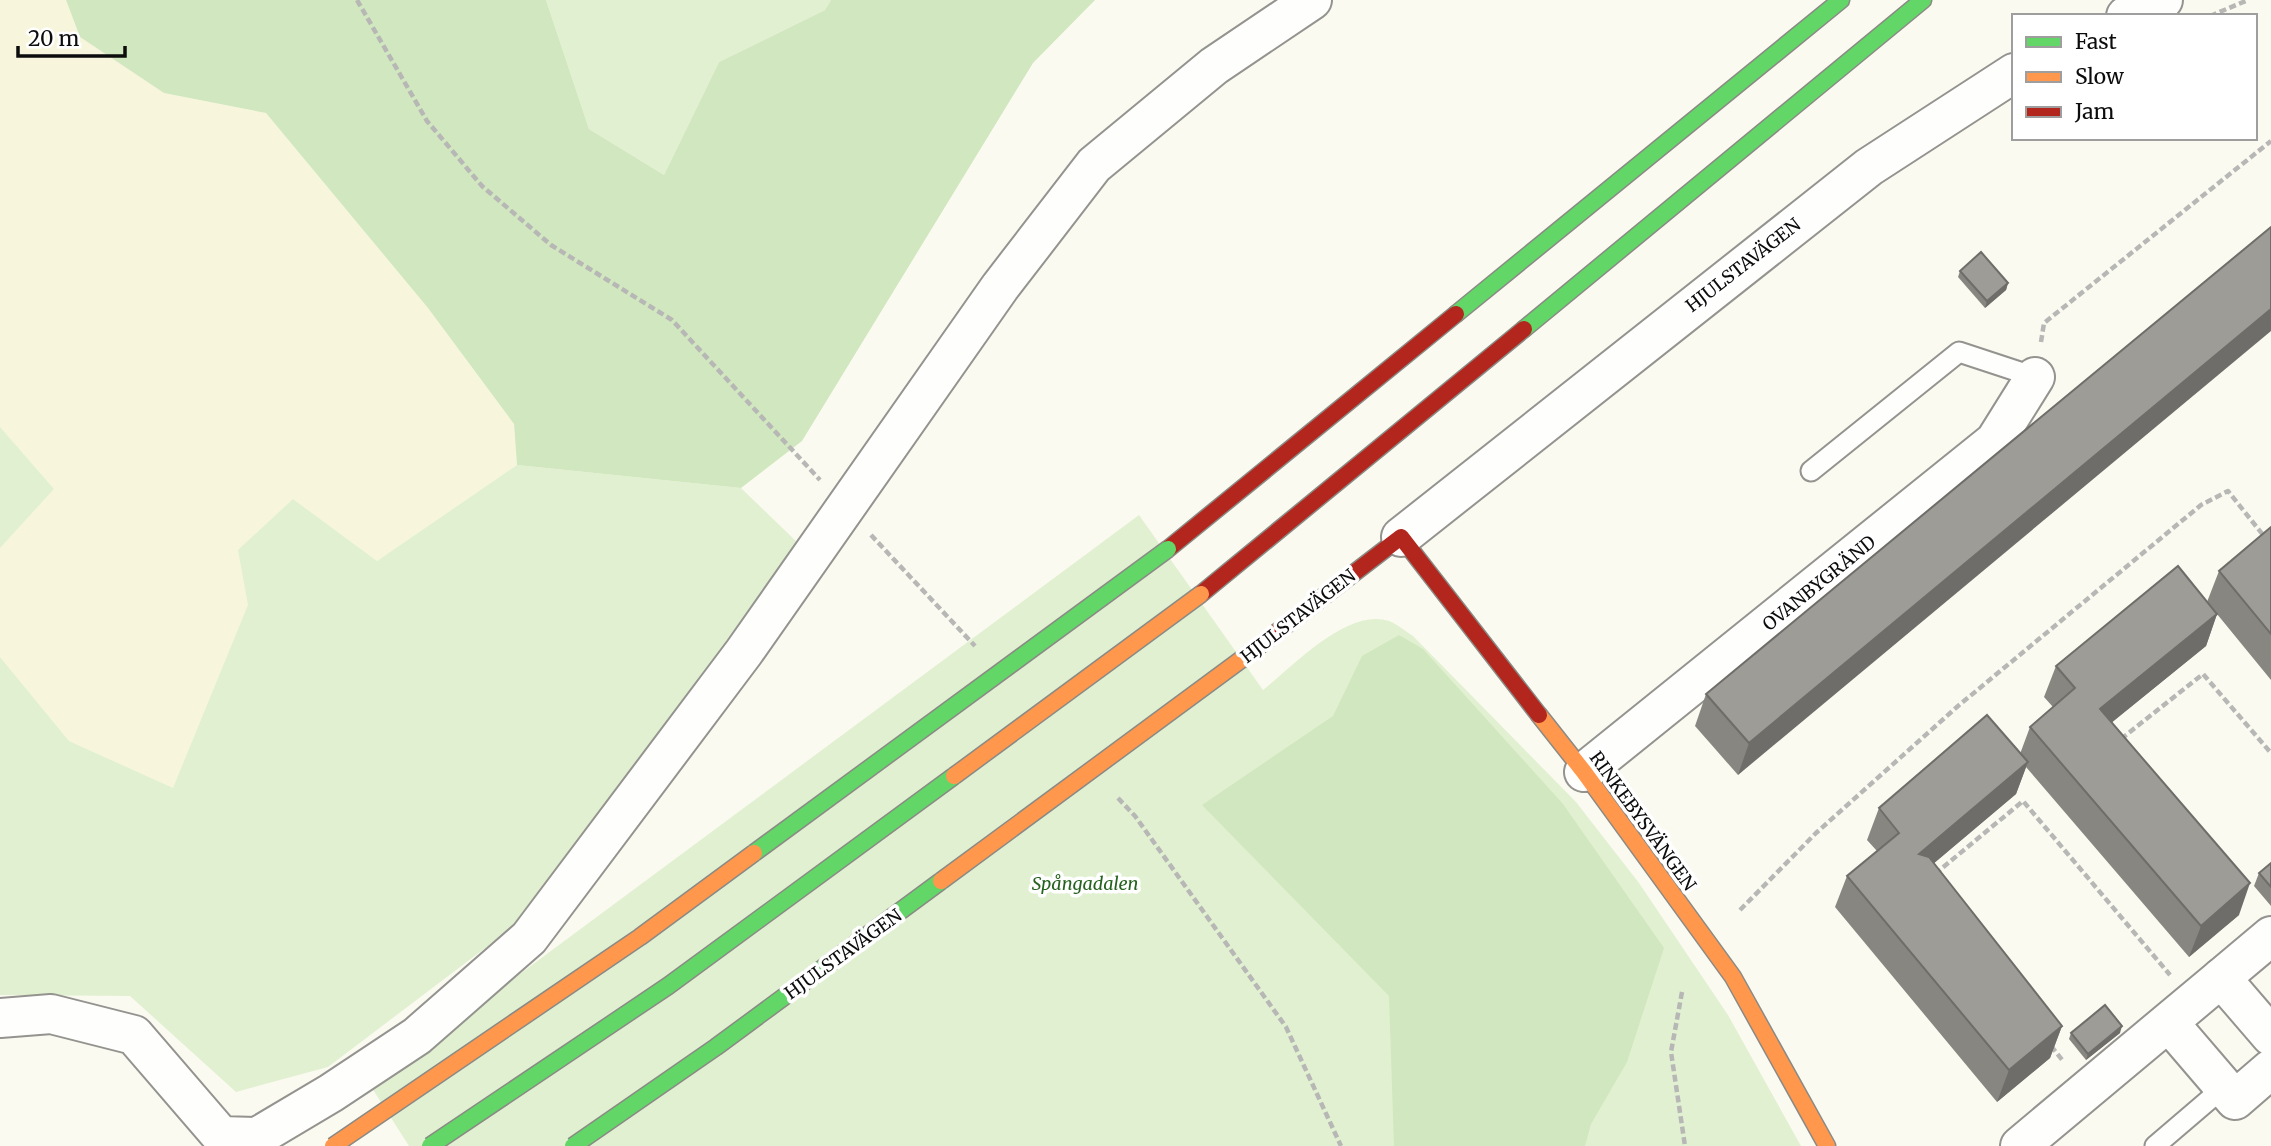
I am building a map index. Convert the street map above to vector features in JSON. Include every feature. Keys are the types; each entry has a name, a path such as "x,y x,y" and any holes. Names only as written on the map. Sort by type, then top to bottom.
{"main road":[{"path":"333,1146 640,937 1168,549 1841,0"},
{"path":"430,1146 668,986 1201,594 1923,0"},
{"name":"HJULSTAVÄGEN","path":"573,1146 716,1047 1246,656 1401,537"},
{"name":"RINKEBYSVÄNGEN","path":"1401,537 1584,772 1733,977 1827,1146"}],"street":[{"path":"0,1018 51,1014 134,1035 224,1141 257,1137 331,1093 417,1036 529,938 744,652 1000,287 1094,165 1214,66 1312,0"},
{"path":"2131,14 2163,0"},
{"name":"HJULSTAVÄGEN","path":"1401,537 1869,167 2012,75"},
{"name":"OVANBYGRÄND","path":"1584,772 1995,441 2035,377"},
{"path":"2020,1146 2271,936"},
{"path":"2194,1001 2271,1036"},
{"path":"2194,1001 2224,1087 2235,1100 2271,1069"}],"lane":[{"path":"1811,471 1959,352 2035,377"},
{"path":"2155,1146 2224,1087"}],"path":[{"path":"357,0 427,121 482,186 551,245 672,320 845,507"},
{"path":"2215,14 2248,0"},
{"path":"2035,377 2044,323 2271,141"},
{"path":"1740,910 1816,832 1958,706 2201,505 2228,491 2271,545"},
{"path":"2112,746 2203,674 2271,753"},
{"path":"1928,880 2023,801 2194,1001"},
{"path":"1135,816 1286,1027 1341,1146"},
{"path":"1682,992 1671,1052 1685,1146"},
{"path":"2047,1041 2087,1091"}],"green space":[{"path":"0,0 66,0 80,37 164,93 266,113 428,308 514,424 517,465 377,561 293,499 174,789 69,741 0,657 0,548 54,489 0,427"},
{"path":"66,0 546,0 589,129 664,175 719,62 825,10 831,0 1095,0 1033,63 802,441 741,488 517,465 514,424 428,308 266,113 164,93 80,37"},
{"path":"546,0 831,0 825,10 719,62 664,175 589,129"},
{"path":"0,427 54,489 0,548"},
{"path":"517,465 741,488 799,544 530,914 328,1067 236,1092 130,996 0,995 0,657 69,741 173,788 248,605 238,550 293,499 377,561"},
{"name":"Spångadalen","path":"1139,515 1263,690 1322,641 1356,622 1373,619 1389,621 1413,636 1576,802 1639,883 1728,1015 1801,1146 409,1146 370,1085"},
{"path":"1399,635 1423,649 1563,804 1664,948 1627,1062 1591,1124 1585,1146 1394,1146 1389,996 1202,805 1333,716 1362,656"}],"building":[{"path":"2271,227 2271,309 1749,743 1706,694"},
{"path":"1981,252 2008,283 1987,301 1960,271"},
{"path":"2271,527 2271,634 2219,571"},
{"path":"2178,566 2217,614 2100,709 2250,883 2201,926 2030,727 2075,688 2056,666"},
{"path":"1987,715 2028,762 1919,854 1929,857 2062,1026 2009,1070 1847,876 1899,833 1879,808"},
{"path":"2271,863 2271,887 2259,873"},
{"path":"2105,1005 2122,1026 2088,1054 2071,1033"}],"traffic: fast":[{"path":"1456,314 1841,0"},
{"path":"1524,329 1923,0"},
{"path":"754,853 1168,549"},
{"path":"430,1146 668,986 954,776"},
{"path":"573,1146 716,1047 941,881"}],"traffic: slow":[{"path":"954,776 1201,594"},
{"path":"941,881 1246,656"},
{"path":"1539,715 1584,772 1733,977 1827,1146"},
{"path":"333,1146 640,937 754,853"}],"traffic: jam":[{"path":"1168,549 1456,314"},
{"path":"1201,594 1524,329"},
{"path":"1246,656 1401,537 1539,715"}]}
